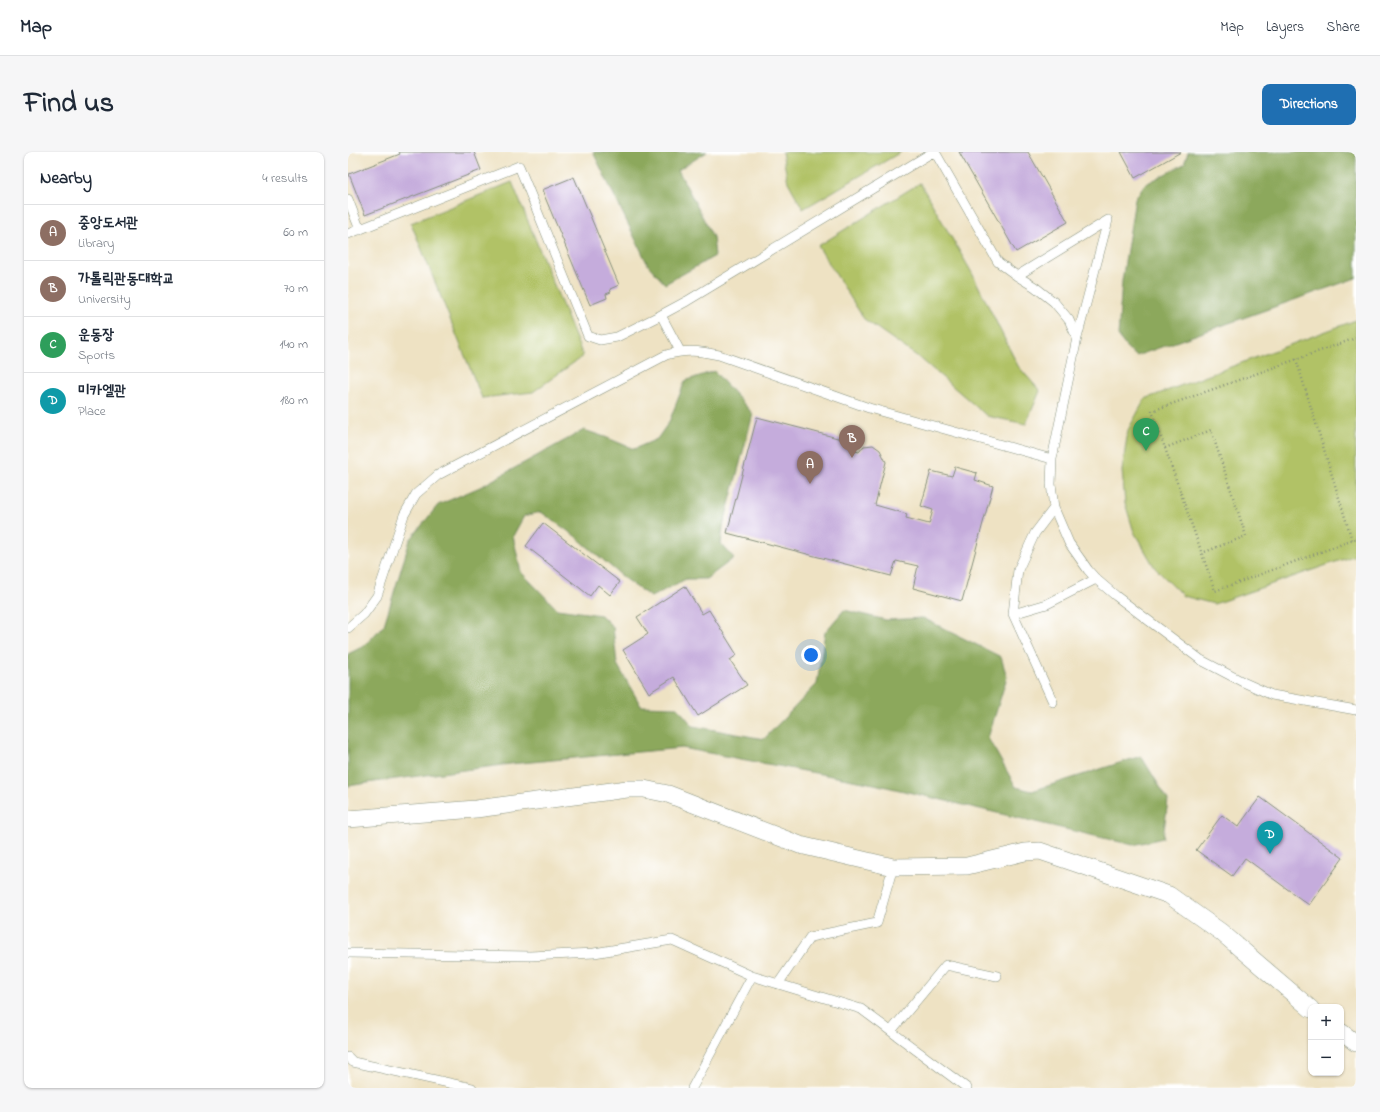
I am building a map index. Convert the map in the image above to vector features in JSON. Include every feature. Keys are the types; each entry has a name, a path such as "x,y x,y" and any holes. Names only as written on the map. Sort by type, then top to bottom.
{"street":[{"path":"348,819 476,809 627,789 644,789 668,794 800,845 893,867 967,866 1025,852 1040,851 1169,895 1221,932 1308,1006"},
{"path":"1344,1034 1356,1043"}],"lane":[{"path":"348,234 519,166 588,336 600,340 617,337 687,301 934,152 998,262 1016,276 1036,287 1054,302 1069,320 1077,338"},
{"path":"348,199 360,230"},
{"path":"1016,276 1108,220 1077,338 1052,459 1051,484 1054,508 1069,543 1088,570 1116,596 1201,660 1243,682 1272,695 1356,710"},
{"path":"661,315 680,351"},
{"path":"348,628 364,614 377,596 404,515 416,494 421,489 438,475 666,355 680,351 698,350 719,355 869,408 1052,459"},
{"path":"1053,702 1013,614 1018,570 1035,533 1054,508"},
{"path":"1013,614 1047,604 1096,579"},
{"path":"778,984 810,936 876,923 893,867"},
{"path":"348,953 530,956 594,953 672,940 752,976 861,1009 967,1088"},
{"path":"891,1031 946,965 996,976"},
{"path":"692,1088 752,976"},
{"path":"348,1057 353,1062 472,1088"}],"path":[{"path":"1296,360 1354,540 1215,591 1152,411 1356,338"},
{"path":"1165,448 1211,430 1246,536 1202,553"}],"green space":[{"path":"593,152 707,152 678,170 713,237 715,256 665,284 648,265"},
{"path":"782,152 901,152 803,209 788,182"},
{"path":"1188,152 1356,152 1356,278 1136,356 1126,347 1118,336 1122,281 1135,199 1144,185 1184,164"},
{"path":"512,182 583,356 533,392 482,398 411,223"},
{"path":"920,183 972,273 1018,366 1040,391 1026,424 987,416 921,359 864,319 818,246"},
{"path":"1356,320 1356,555 1214,604 1183,596 1155,568 1134,532 1125,503 1122,471 1128,430 1145,399"},
{"path":"714,371 753,414 723,527 721,544 734,558 706,579 686,579 651,597 629,582 575,536 541,512 524,516 513,536 521,572 557,609 601,615 613,627 617,664 641,706 677,707 693,726 764,739 817,684 825,632 844,610 886,620 923,618 1001,657 1007,677 988,738 1016,787 1032,791 1141,756 1168,800 1163,838 1133,845 874,784 682,748 510,764 348,786 348,654 364,646 384,625 410,540 438,505 480,487 584,430 634,449 657,439 669,422 685,381"}],"building":[{"path":"399,152 474,152 481,170 365,215 349,174 400,154"},
{"path":"959,152 1028,152 1068,222 1016,252"},
{"path":"1121,152 1181,152 1135,178"},
{"path":"574,177 619,285 610,289 611,292 606,294 607,298 590,305 542,190"},
{"path":"757,417 853,442 851,450 859,452 864,446 873,445 880,450 886,462 875,505 907,514 906,518 929,524 933,510 921,506 931,471 952,476 955,467 977,473 975,480 993,486 962,601 913,588 918,566 896,561 891,576 727,533"},
{"path":"543,523 620,582 610,595 598,585 590,596 526,546"},
{"path":"685,586 702,614 709,610 737,655 730,660 747,685 698,716 674,677 649,693 623,650 648,634 637,617"},
{"path":"1260,797 1343,858 1309,905 1245,858 1232,876 1196,850 1222,815 1238,827"}],"place":[{"name":"운동장","path":"1146,451"},
{"name":"가톨릭관동대학교","path":"852,458"},
{"name":"중앙도서관","path":"810,484"},
{"name":"미카엘관","path":"1270,854"}]}
